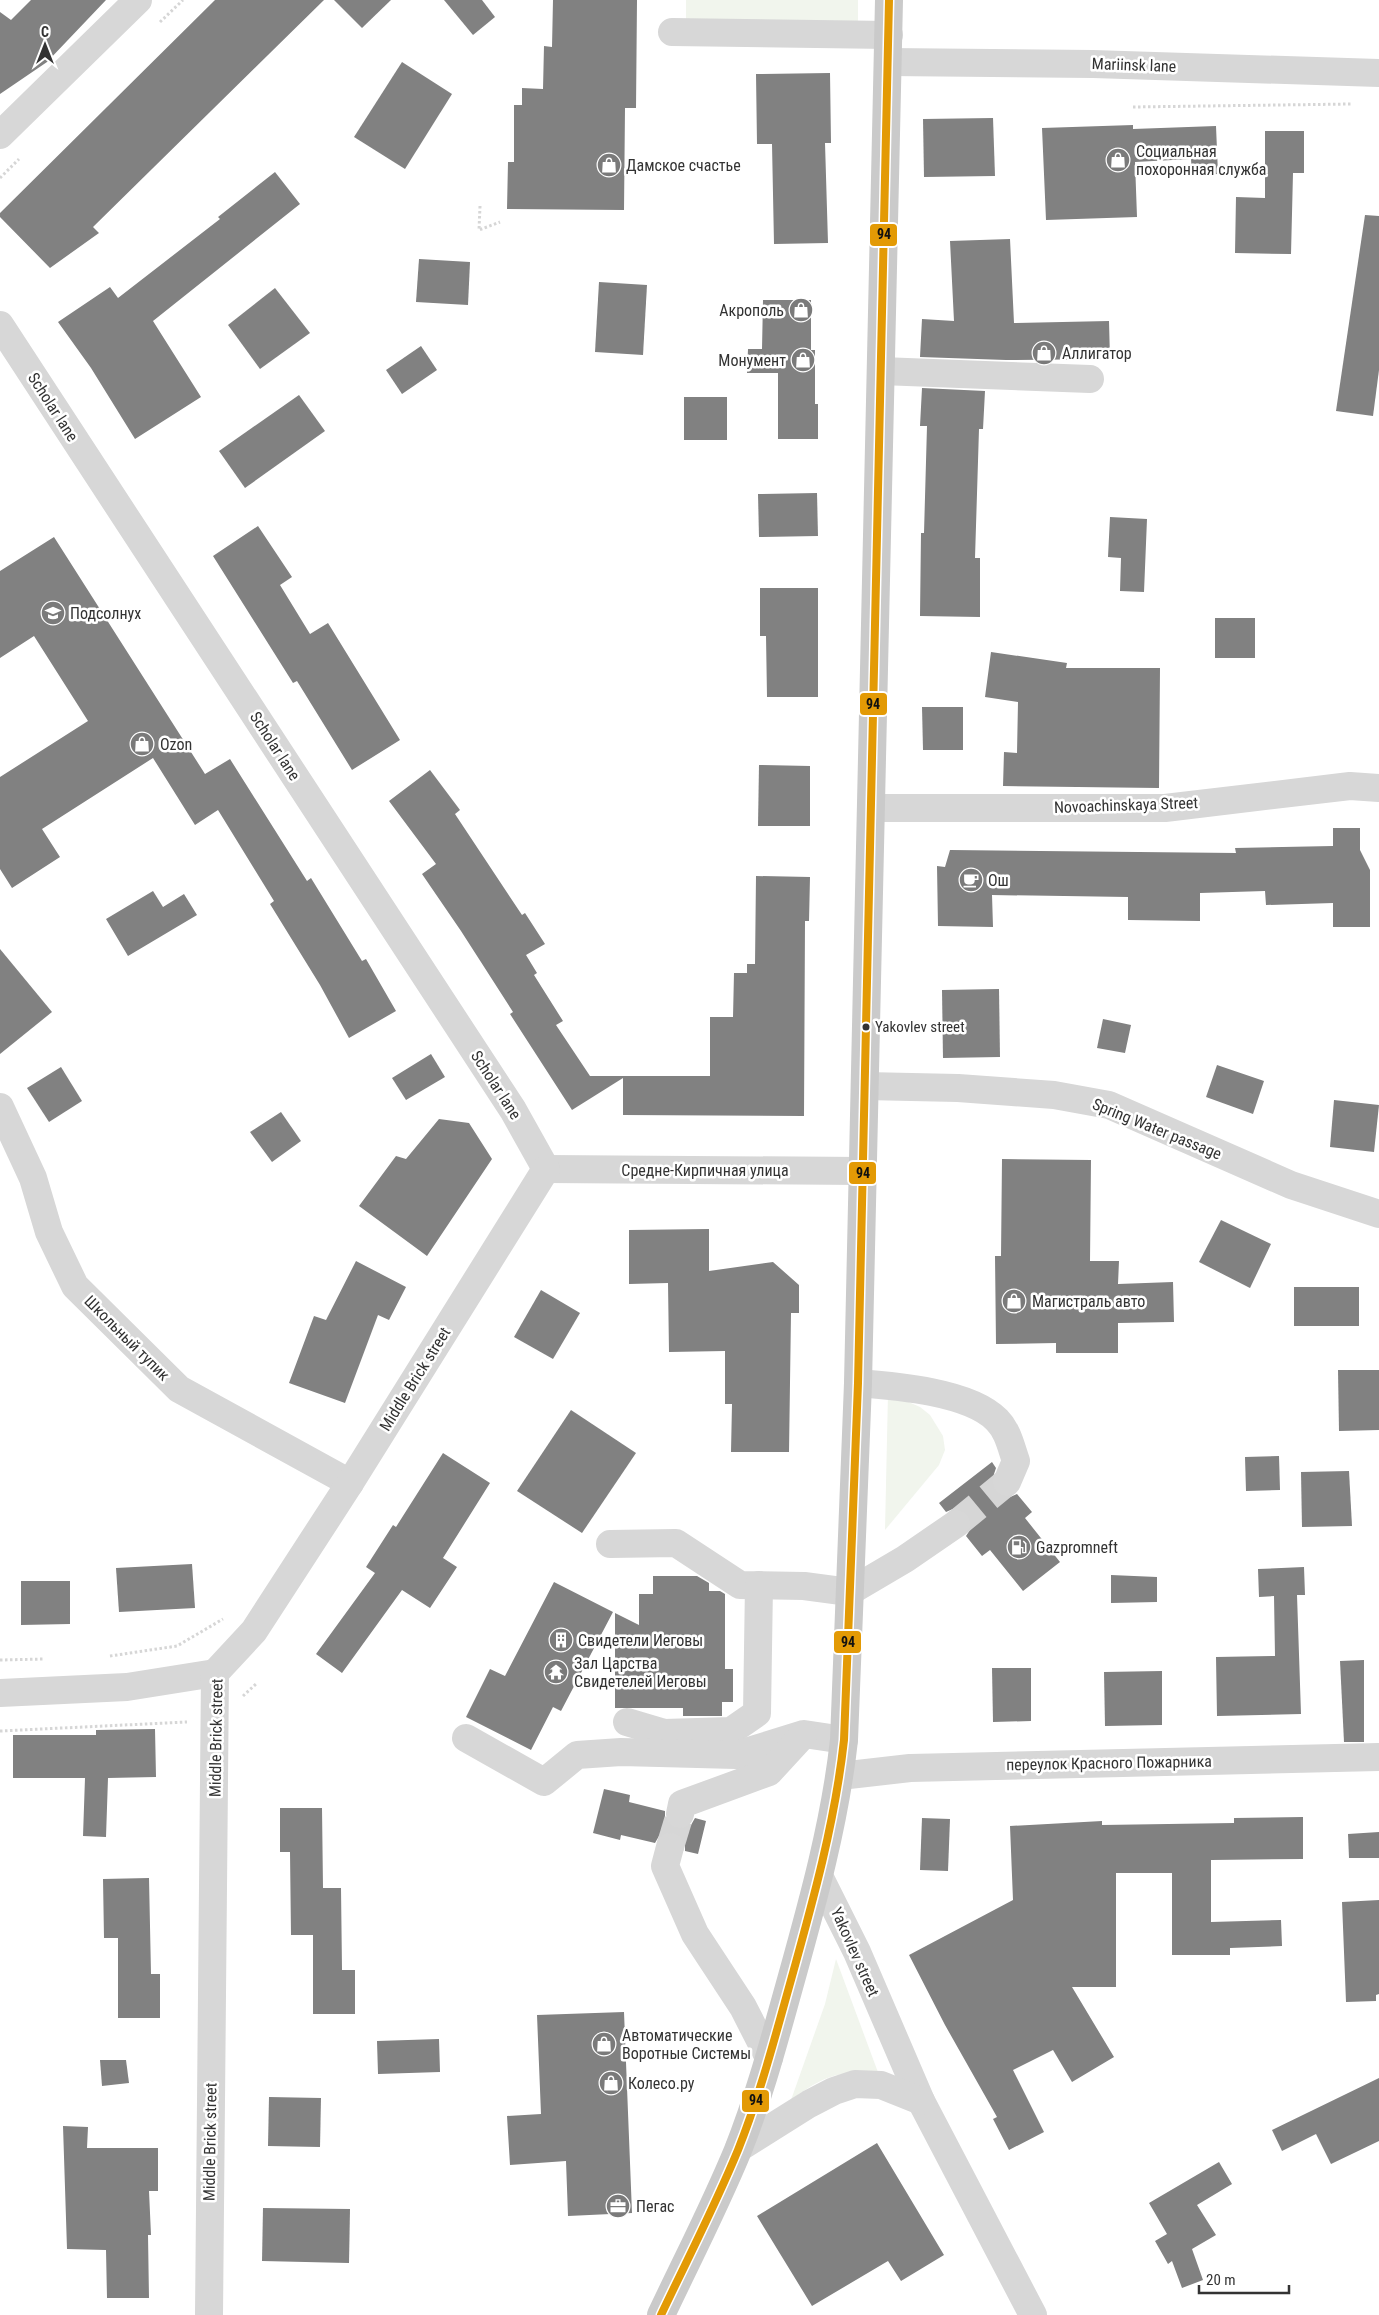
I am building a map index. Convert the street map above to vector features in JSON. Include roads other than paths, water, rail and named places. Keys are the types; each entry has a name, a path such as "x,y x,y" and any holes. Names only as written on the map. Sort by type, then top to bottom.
{"main road":[{"path":"661,2315 738,2148 769,2058 820,1878 840,1776 844,1740 858,1383 890,0"}],"street":[{"path":"0,135 138,0"},
{"name":"Mariinsk lane","path":"672,32 1093,64 1379,73"},
{"name":"Scholar lane","path":"0,325 508,1102 546,1169"},
{"path":"881,371 1090,379"},
{"name":"Novoachinskaya Street","path":"871,808 1165,808 1350,786 1379,788"},
{"name":"Spring Water passage","path":"865,1086 958,1088 1054,1095 1109,1106 1291,1185 1379,1214"},
{"name":"Школьный тупик","path":"0,1107 33,1178 49,1232 76,1286 179,1389 350,1483"},
{"name":"Средне-Кирпичная улица","path":"546,1169 863,1171"},
{"name":"Middle Brick street","path":"209,2315 215,1673 254,1631 350,1483 546,1169"},
{"path":"858,1383 937,1393 983,1408 998,1420 1008,1435 1016,1461 1008,1482"},
{"path":"610,1544 676,1543 740,1585 804,1586 849,1592 905,1559 956,1524"},
{"path":"627,1722 664,1733 731,1731 757,1713 759,1585"},
{"path":"0,1692 127,1687 215,1673"},
{"path":"466,1738 544,1782 577,1754 621,1752 736,1755 804,1734 844,1740"},
{"path":"680,1814 682,1804 769,1772 804,1734"},
{"name":"переулок Красного Пожарника","path":"840,1776 910,1768 1379,1757"},
{"path":"670,1847 665,1866 695,1934 743,2007 769,2058"},
{"name":"Yakovlev street","path":"820,1878 857,1952 921,2101 1033,2315"},
{"path":"738,2148 817,2100 834,2091 855,2084 881,2085 921,2101"}],"tunnel":[{"path":"956,1524 1007,1482"},
{"path":"670,1847 680,1814"}],"place":[{"name":"Социальная похоронная служба","path":"1118,160"},
{"name":"Дамское счастье","path":"609,165"},
{"name":"Акрополь","path":"801,310"},
{"name":"Аллигатор","path":"1044,353"},
{"name":"Монумент","path":"803,360"},
{"name":"Подсолнух","path":"53,613"},
{"name":"Ozon","path":"142,744"},
{"name":"Ош","path":"971,880"},
{"name":"Yakovlev street","path":"866,1027"},
{"name":"Магистраль авто","path":"1014,1301"},
{"name":"Gazpromneft","path":"1019,1547"},
{"name":"Свидетели Иеговы","path":"561,1640"},
{"name":"Зал Царства Свидетелей Иеговы","path":"556,1672"},
{"name":"Автоматические Воротные Системы","path":"604,2044"},
{"name":"Колесо.ру","path":"611,2083"},
{"name":"Пегас","path":"618,2206"}]}
